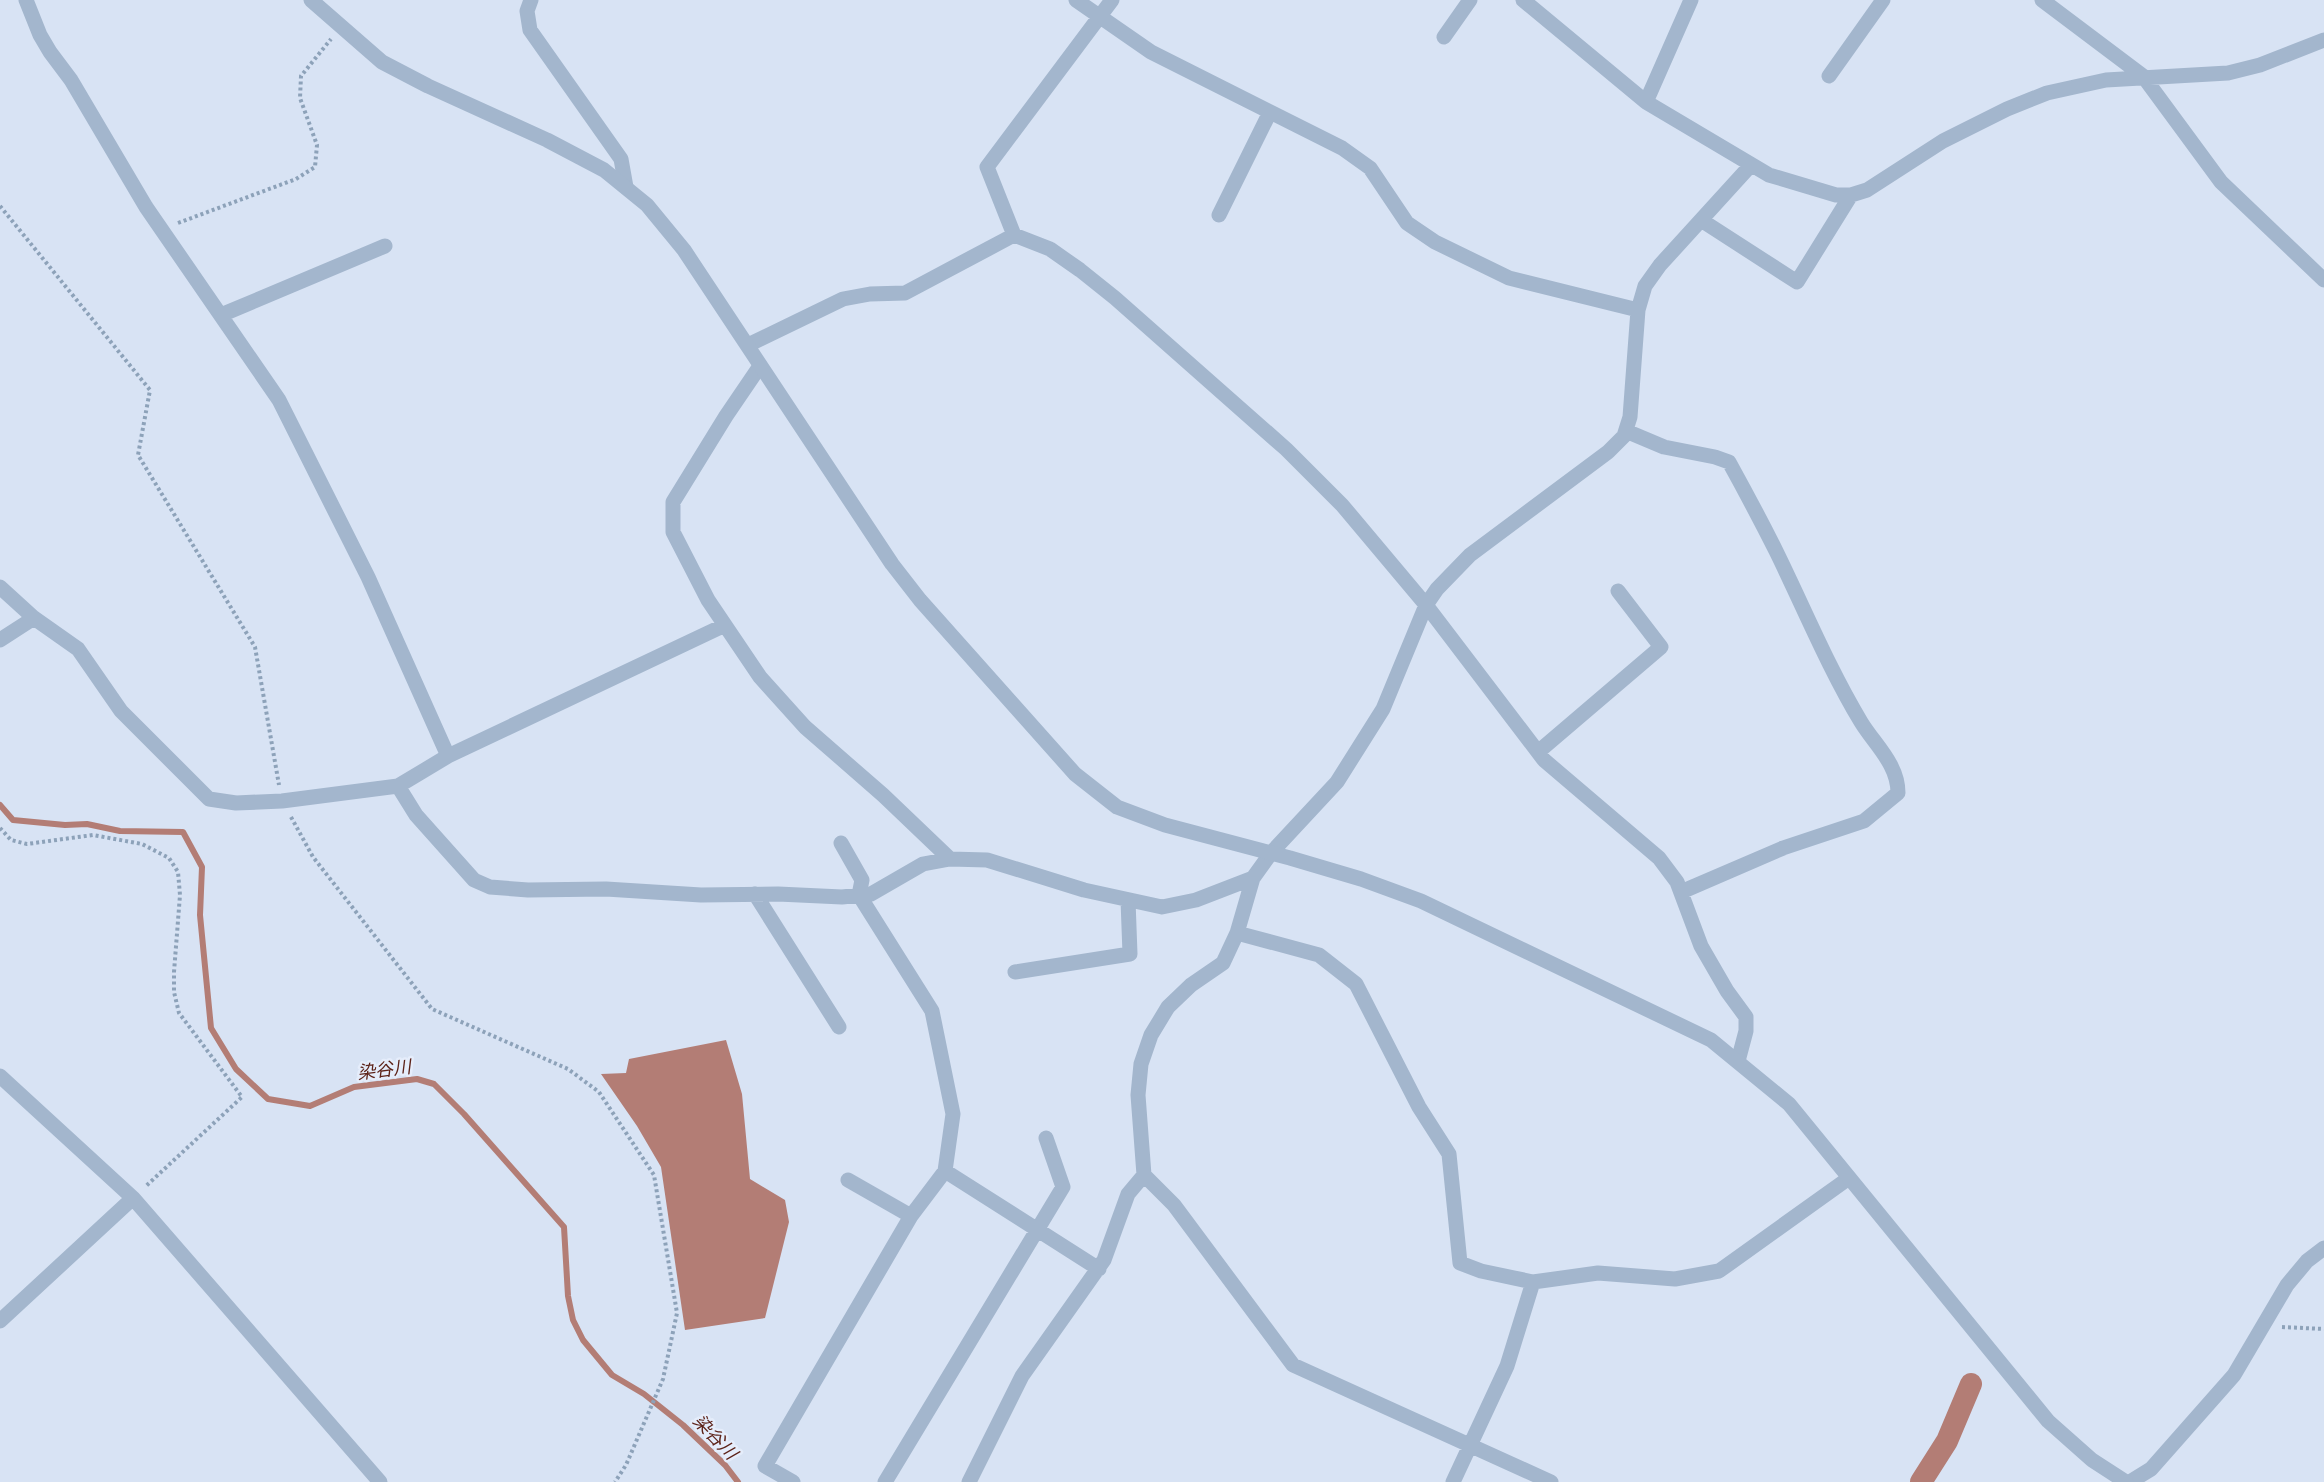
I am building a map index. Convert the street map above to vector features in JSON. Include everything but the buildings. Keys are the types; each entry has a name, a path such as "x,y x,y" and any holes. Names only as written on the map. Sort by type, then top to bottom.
{"street":[{"path":"26,0 40,35 50,52 71,80 162,229 279,400 368,577 448,756"},
{"path":"310,0 382,62 428,86 547,140 604,170 647,205 684,250 864,524 920,600 1075,774 1118,807 1165,825 1361,879 1421,902 1711,1040 1789,1104 2048,1421 2092,1461 2128,1482 2151,1469 2234,1375 2287,1284 2307,1262 2324,1248"},
{"path":"531,0 527,12 531,30 621,159 626,187"},
{"path":"1076,0 1151,52 1342,148 1370,168 1407,222 1435,242 1509,278 1638,310"},
{"path":"1112,0 987,167 1014,235 1050,249 1080,270 1115,298 1286,449 1341,505 1426,605 1538,752 1580,792 1659,858 1677,882 1701,946 1727,991 1746,1017 1746,1031 1738,1061"},
{"path":"1444,37 1470,0"},
{"path":"1523,0 1646,102 1751,165 1769,175 1822,192 1851,195 1867,190 1943,141 2007,109 2047,93 2106,80 2144,76 2228,73 2260,65 2324,40"},
{"path":"1646,102 1691,0"},
{"path":"1829,76 1883,0"},
{"path":"2042,0 2144,76 2221,182 2324,280"},
{"path":"1219,215 1270,112"},
{"path":"1551,1482 1293,1365 1174,1205 1144,1174 1138,1095 1141,1064 1151,1035 1168,1007 1191,985 1223,963 1237,933 1253,878 1271,853 1337,782 1383,709 1426,605 1437,589 1470,555 1608,452 1624,436 1630,417 1638,310 1645,286 1651,275 1751,165"},
{"path":"1701,220 1797,282 1851,195"},
{"path":"748,345 843,299 870,294 905,293 1014,235"},
{"path":"221,315 385,246"},
{"path":"760,366 673,501 673,532 708,600 760,677 805,727 883,795 950,860"},
{"path":"1626,431 1664,447 1729,462 1776,551 1842,690 1872,740 1886,755 1898,783 1899,793 1864,821 1783,848 1681,892"},
{"path":"0,587 34,618 78,649 121,711 209,799 236,803 282,801 398,786 448,756 725,625"},
{"path":"1538,752 1662,647 1618,591"},
{"path":"0,640 34,618"},
{"path":"398,786 416,815 474,880 490,887 528,890 606,889 700,895 842,897 872,894 923,864 950,860 987,860 1084,891 1162,907 1196,900 1253,878"},
{"path":"793,1482 765,1466 911,1216 945,1171 953,1114 932,1011 859,896 862,880 840,843"},
{"path":"755,894 839,1026"},
{"path":"1015,972 1130,954 1128,900"},
{"path":"1237,933 1319,955 1356,984 1419,1107 1449,1154 1460,1263 1481,1271 1533,1282 1598,1273 1675,1279 1719,1271 1849,1178"},
{"path":"0,1076 133,1198 380,1482"},
{"path":"885,1482 1063,1187 1046,1138"},
{"path":"945,1171 1099,1269"},
{"path":"969,1482 1022,1376 1099,1269 1128,1194 1144,1174"},
{"path":"848,1180 911,1216"},
{"path":"0,1321 133,1198"},
{"path":"1453,1482 1507,1366 1533,1282"}],"path":[{"path":"162,229 296,178 315,167 317,145 300,98 301,76 340,26"},
{"path":"0,206 150,390 138,455 255,647 282,801 314,856 432,1009 568,1069 599,1092 654,1175 677,1312 663,1379 626,1466 615,1482"},
{"path":"0,828 11,840 27,844 93,835 142,844 168,858 178,872 180,895 174,992 179,1013 242,1097 133,1198"},
{"path":"2264,1327 2324,1329"}],"shaded area":[{"path":"726,1040 742,1094 750,1179 785,1200 789,1222 765,1318 685,1330 661,1167 637,1126 601,1074 626,1073 629,1059"}],"waterway":[{"name":"染谷川","path":"0,805 13,820 65,825 87,824 120,831 183,832 202,867 200,915 211,1028 236,1069 268,1099 310,1106 354,1087 417,1079 434,1084 464,1114 564,1227 568,1296 573,1320 583,1340 612,1375 644,1394 683,1425 725,1465 738,1482"},
{"path":"1921,1482 1947,1441 1971,1384"}]}
